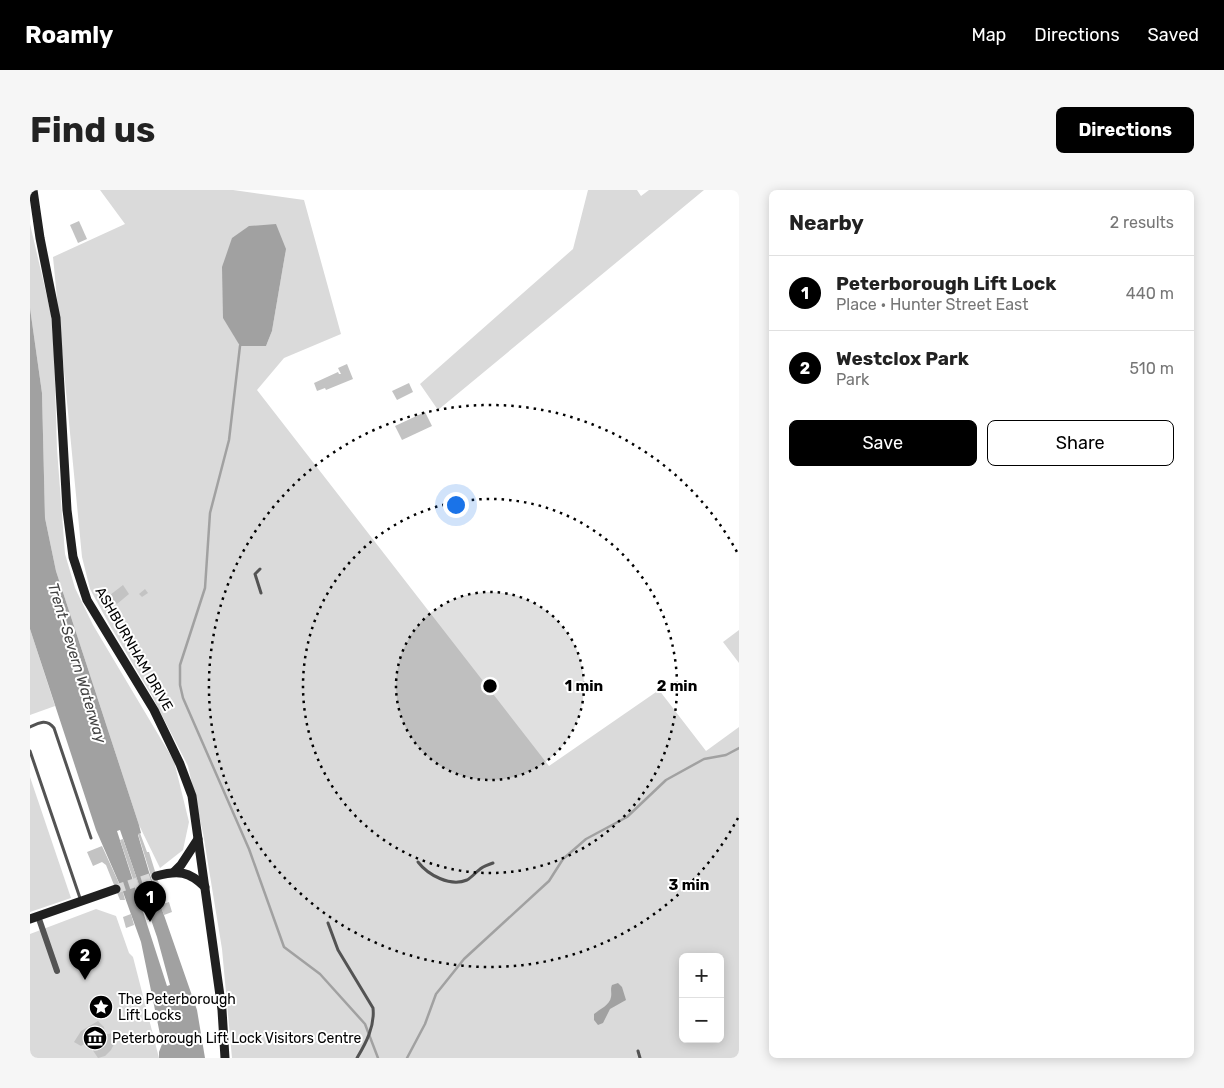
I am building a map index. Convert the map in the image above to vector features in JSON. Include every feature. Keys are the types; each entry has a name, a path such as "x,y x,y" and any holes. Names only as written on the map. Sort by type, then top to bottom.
{"street":[{"name":"ASHBURNHAM DRIVE","path":"33,190 40,238 56,318 67,510 73,557 87,600 154,710 180,764 192,796 222,1010 225,1058"},
{"path":"174,872 181,865 198,838"},
{"path":"156,876 174,872 192,876 205,887"},
{"path":"57,971 34,917 116,889"}],"lane":[{"path":"260,569 255,574 261,593"},
{"path":"30,727 44,721 50,723 54,728 90,838"},
{"path":"30,751 81,902"},
{"path":"418,862 435,877 449,881 467,880 478,870 493,863"},
{"path":"328,923 338,950 373,1008 372,1024 363,1049 357,1058"},
{"path":"638,1050 640,1058"}],"shaded area":[{"path":"100,190 233,190 304,200 341,334 284,358 257,390 549,766 659,690 706,751 739,727 739,1058 232,1058 222,949 203,833 188,766 152,696 90,589 82,557 53,257 125,224","holes":["286,249 272,331 266,346"]},
{"path":"588,190 637,190 641,196 649,190 704,190 438,410 420,384 573,249"},
{"path":"30,224 51,314 57,449 65,554 75,588 93,625 174,761 189,822 183,850 160,868 139,825 56,571 45,518 42,393 30,308"},
{"path":"30,629 55,706 30,715"},
{"path":"739,630 739,663 723,642"},
{"path":"30,777 71,898 30,912"},
{"path":"96,909 116,916 129,953 133,957 159,1058 30,1058 30,934"}],"water":[{"path":"276,224 286,249 272,331 266,346 240,346 223,318 222,267 232,238 249,226"},
{"name":"Trent–Severn Waterway","path":"30,308 42,393 45,518 56,571 139,825 141,833 138,835 149,872 197,1010 205,1058 159,1058 162,1044 141,942 123,892 96,830 30,629","holes":["120,830 157,937 170,985 167,986 117,831"]},
{"path":"618,983 622,987 626,1000 610,1009 603,1023 598,1025 594,1020 594,1014 609,1002 612,985"}],"building":[{"path":"79,221 87,239 78,243 70,225"},
{"path":"347,364 353,379 326,390 325,388 317,391 314,383 338,372 341,374 338,368"},
{"path":"409,383 413,392 397,400 392,391"},
{"path":"425,412 432,426 402,440 395,426"},
{"path":"123,585 129,594 117,604 114,601 112,602 110,595"},
{"path":"145,589 148,593 142,597 139,594"},
{"path":"140,833 147,852 149,852 159,888 155,889 138,834"},
{"path":"123,839 143,896 139,897 120,840"},
{"path":"102,846 125,900 120,900 106,865 102,862 93,866 87,852"},
{"path":"169,902 172,912 164,915 160,905"},
{"path":"148,909 151,919 147,920 144,910"},
{"path":"131,914 134,925 126,928 123,917"},
{"name":"Peterborough Lift Lock Visitors Centre","path":"98,1021 104,1027 105,1035 112,1033 115,1042 105,1056 98,1058 90,1046 84,1044 81,1046 74,1042 81,1031"}],"waterway":[{"path":"240,346 229,440 210,513 205,588 180,665 180,685 183,698 249,849 284,947 320,974 365,1024 378,1058"},
{"path":"407,1058 425,1024 436,994 464,959 549,881 563,859 586,839 627,817 666,780 704,759 726,755 739,748"}],"tunnel":[{"path":"116,889 156,876"}],"place":[{"name":"Peterborough Lift Lock","path":"150,922"},
{"name":"Westclox Park","path":"85,980"},
{"name":"The Peterborough Lift Locks","path":"101,1007"},
{"name":"Peterborough Lift Lock Visitors Centre","path":"95,1038"}]}
